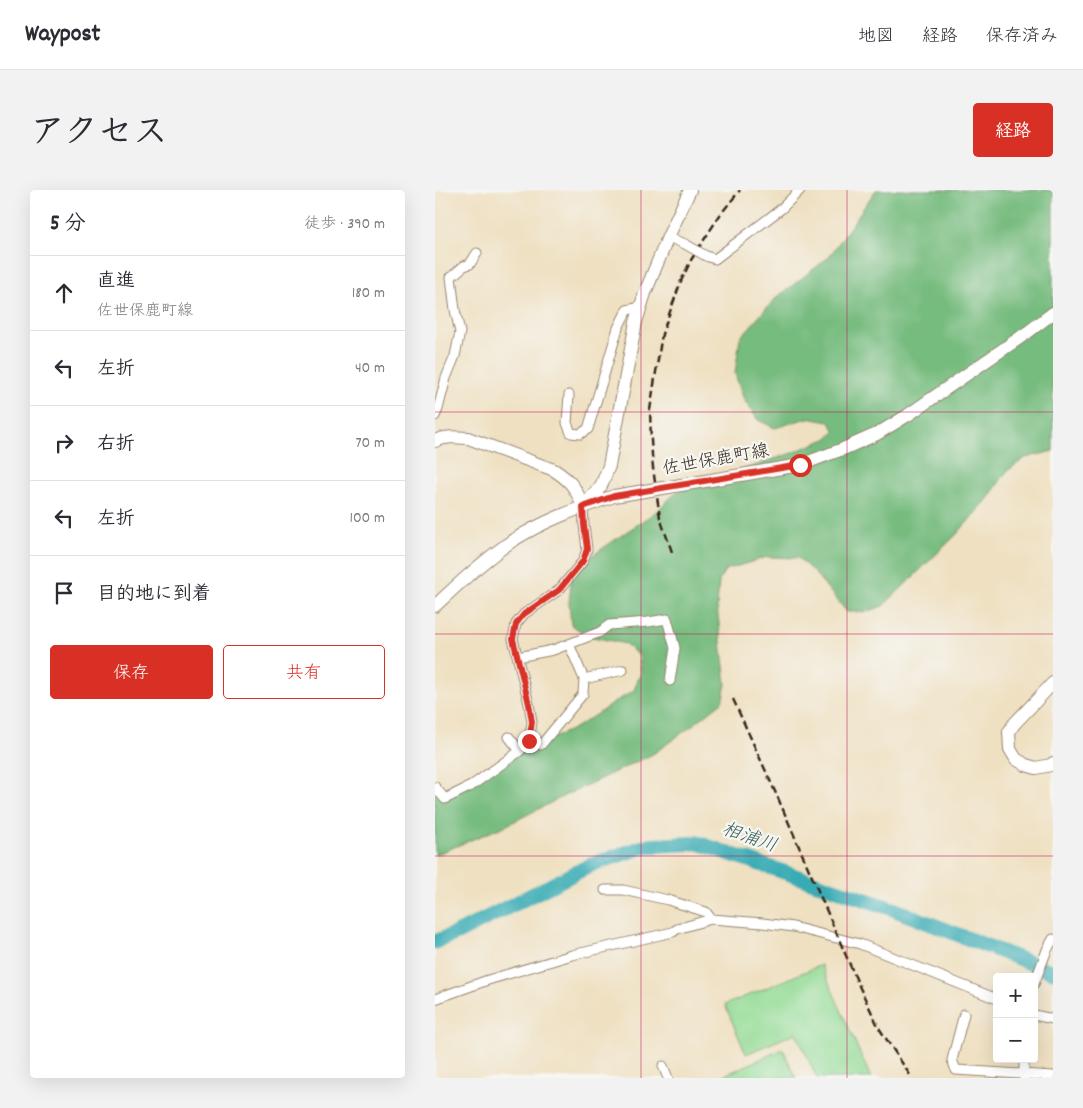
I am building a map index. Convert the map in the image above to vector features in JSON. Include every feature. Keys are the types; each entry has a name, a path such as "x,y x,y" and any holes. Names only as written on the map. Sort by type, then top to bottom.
{"main road":[{"path":"435,441 453,436 468,438 554,470 566,477 577,492 583,507 601,486 609,466 636,322 645,293 690,190"},
{"name":"佐世保鹿町線","path":"435,606 470,573 512,541 583,507 614,496 800,465 843,450 877,434 916,410 1028,332 1053,312"},
{"path":"1053,683 1014,724 1009,732 1010,750 1016,759 1036,768 1053,763"}],"street":[{"path":"668,237 715,259 781,209 800,190"},
{"path":"435,416 438,410 438,396 455,356 460,332 451,277 464,266 470,264 477,253"},
{"path":"569,395 567,423 571,433 580,434 588,429 622,319 627,310 641,307"},
{"path":"435,787 445,799 471,786 520,751 529,741 532,722 513,639 516,624 524,614 559,590 583,561 587,549 583,507"},
{"path":"518,657 553,650 600,632 609,625 667,619 675,648 675,667 669,681"},
{"path":"529,741 541,745 583,694 584,679 569,644"},
{"path":"584,679 623,670"},
{"path":"509,738 520,751"},
{"path":"605,890 623,890 668,900 706,912 711,919"},
{"path":"435,999 488,980 572,955 673,932 677,929 711,919 793,927 860,944 993,997"},
{"path":"1038,974 1053,939"},
{"path":"964,1014 952,1060 956,1070 1024,1076 1053,1076"},
{"path":"1038,1015 1053,1018"},
{"path":"1024,1063 1024,1076"},
{"path":"663,1066 669,1078"}],"green space":[{"path":"876,190 1053,190 1053,451 1025,458 1007,471 987,500 956,535 883,606 866,612 847,612 814,572 798,558 767,557 725,570 719,581 717,607 726,684 722,702 653,754 507,825 435,855 435,792 575,728 634,690 641,672 639,656 626,644 589,636 571,625 569,602 572,574 593,555 657,511 675,493 789,454 826,439 835,432 830,422 807,418 775,428 758,420 744,400 735,374 740,338 775,299 829,257"},
{"path":"821,965 871,1078 817,1078 796,1033 746,1054 725,1005"},
{"path":"783,1049 796,1078 718,1078"}],"waterway":[{"name":"相浦川","path":"435,942 457,933 593,864 646,846 698,843 893,909 1053,972"}],"railway":[{"path":"672,552 660,518 651,441 650,410 662,334 681,281 691,260 720,215 740,190"},
{"path":"733,699 860,988 879,1028 912,1078"}],"route":[{"path":"529,741 532,722 513,639 516,624 524,614 559,590 583,561 587,549 583,507 614,496 800,465"}]}
